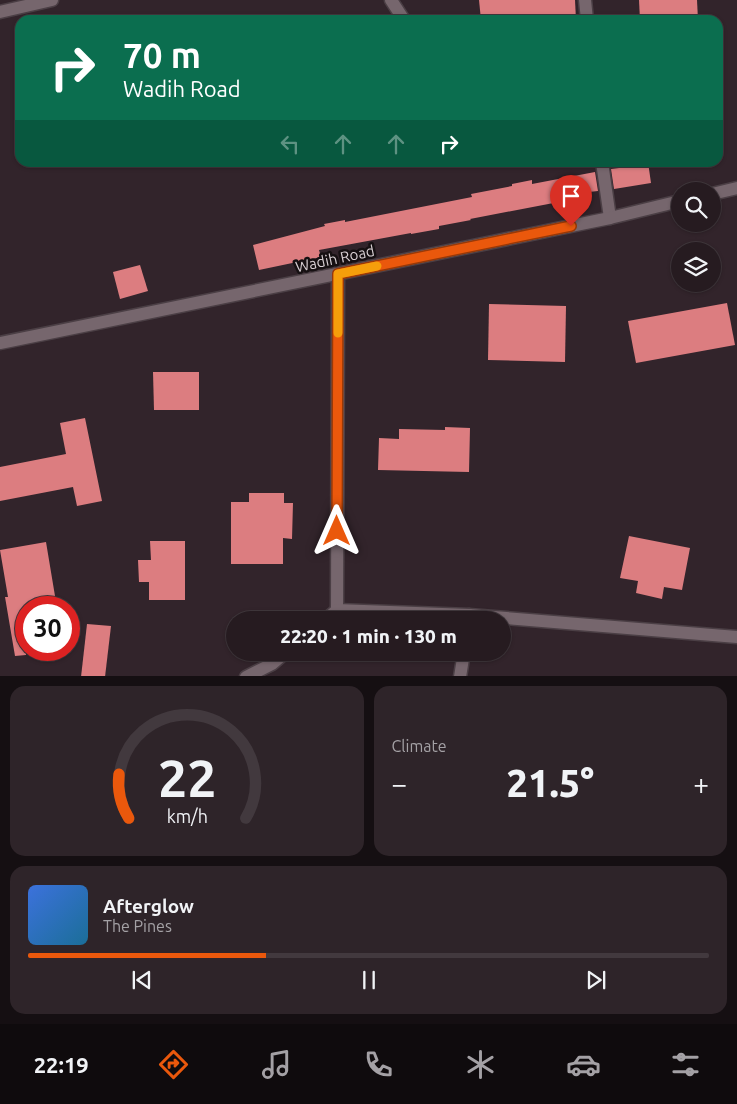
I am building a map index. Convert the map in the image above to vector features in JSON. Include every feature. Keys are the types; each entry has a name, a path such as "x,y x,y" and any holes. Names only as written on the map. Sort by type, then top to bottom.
{"street":[{"path":"0,12 52,0"},
{"path":"391,0 401,15"},
{"path":"585,0 586,15"},
{"path":"600,167 610,218"},
{"path":"721,192 737,188"},
{"name":"Wadih Road","path":"0,343 610,218 671,203"},
{"path":"338,274 337,610 356,611"},
{"path":"511,620 737,637"},
{"path":"246,676 276,661"},
{"path":"460,676 462,661"}],"building":[{"path":"479,0 575,0 576,15 480,15"},
{"path":"639,0 697,0 698,15 640,15"},
{"path":"649,167 651,183 614,189 611,169"},
{"path":"595,172 598,191 589,192 590,196 470,219 439,226 439,229 319,250 321,257 259,270 253,245 325,226 324,224 345,220 345,222 472,197 471,194 532,180 532,184"},
{"path":"140,265 148,291 120,299 113,272"},
{"path":"727,303 735,345 636,363 628,321"},
{"path":"489,304 566,306 565,362 488,360"},
{"path":"153,372 199,372 199,410 154,410"},
{"path":"85,418 102,501 77,506 73,487 0,501 0,467 66,454 60,423"},
{"path":"445,427 470,428 469,472 378,470 379,438 399,439 399,429 445,430"},
{"path":"249,493 284,493 284,503 293,503 292,539 283,538 283,564 231,564 231,502 249,502"},
{"path":"629,536 690,548 682,590 664,587 662,599 636,593 638,581 620,578"},
{"path":"150,541 185,541 185,600 149,600 149,582 139,582 138,560 151,560"},
{"path":"46,542 55,596 15,596 15,656 5,597 8,597 0,550"},
{"path":"87,624 111,626 105,676 81,676"}],"slow traffic":[{"path":"338,333 338,274 377,266"}],"route":[{"path":"337,531 338,274 571,226"}]}
